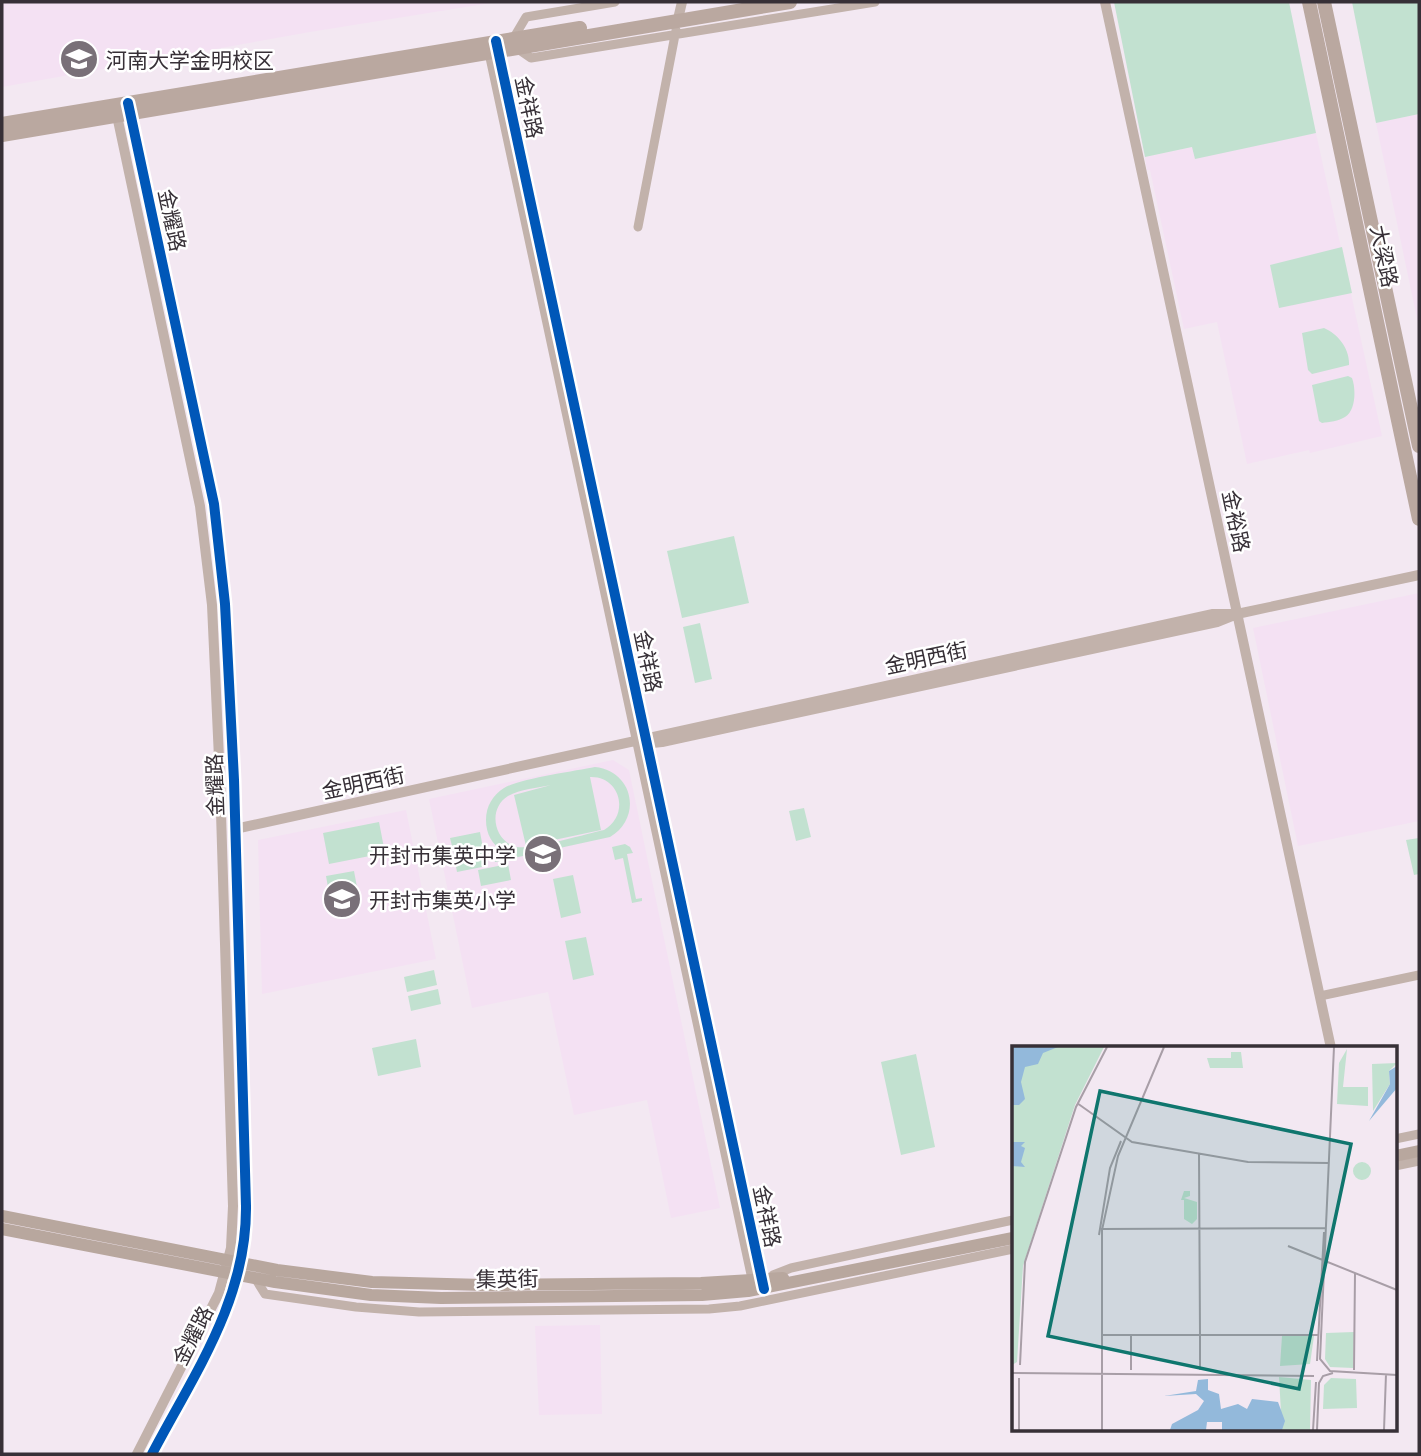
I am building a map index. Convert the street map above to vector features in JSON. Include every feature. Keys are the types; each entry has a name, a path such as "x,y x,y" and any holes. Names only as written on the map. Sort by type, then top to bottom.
{"main road":[{"path":"2,124 122,109 516,44 730,2"},
{"path":"680,10 790,2"},
{"name":"大梁路","path":"1309,2 1419,520"},
{"name":"大梁路","path":"1324,2 1419,446"},
{"path":"2,135 122,109"},
{"path":"1396,1149 1419,1143"},
{"path":"1396,1156 1419,1151"},
{"name":"集英街","path":"2,1216 234,1268 255,1279 340,1292 413,1297 702,1295 1012,1238"},
{"name":"集英街","path":"2,1228 234,1268 414,1285 758,1285 1012,1231"}],"street":[{"path":"615,2 526,17 516,44 531,58 875,2"},
{"name":"金裕路","path":"1105,2 1331,1046"},
{"path":"638,228 680,10"},
{"name":"金祥路","path":"493,47 758,1285"},
{"name":"金耀路","path":"122,109 218,525 225,604 235,829 246,1206 220,1325 152,1454"},
{"name":"金耀路","path":"122,109 201,506 209,564 220,780 234,1268 137,1454"},
{"name":"金明西街","path":"235,829 623,745 662,743 1217,622 1237,614 1419,575"},
{"path":"1320,996 1419,975"},
{"path":"1396,1139 1419,1133"},
{"path":"1396,1166 1419,1161"},
{"path":"758,1285 791,1268 1012,1220"},
{"path":"255,1279 265,1294 356,1307 419,1312 709,1309 740,1306 1012,1249"}],"shaded area":[{"name":"河南大学金明校区","path":"2,2 497,2 2,87"},
{"path":"1419,114 1419,328 1376,123"},
{"path":"1316,133 1382,436 1247,464 1217,322 1184,329 1145,157 1193,147 1196,158"},
{"path":"1419,593 1419,821 1298,846 1253,628"},
{"name":"开封市集英中学","path":"613,760 629,770 720,1208 671,1218 647,1100 574,1115 548,992 472,1008 429,799"},
{"name":"开封市集英小学","path":"406,810 436,959 262,994 258,840"},
{"path":"600,1325 602,1414 539,1415 535,1326"}],"green space":[{"path":"1114,2 1289,2 1316,133 1195,159 1192,147 1145,157"},
{"path":"1352,2 1419,2 1419,114 1376,123"},
{"path":"1342,247 1352,293 1279,308 1270,265"},
{"path":"1324,328 1342,343 1349,365 1312,374 1308,370 1302,333"},
{"path":"1348,376 1352,378 1354,388 1349,414 1322,423 1319,421 1312,385"},
{"path":"734,536 749,603 682,618 667,551"},
{"path":"700,623 712,679 695,683 683,627"},
{"path":"595,767 608,770 625,786 630,807 620,828 610,837 495,862 493,855 503,852 490,838 486,815 497,794 521,781","holes":["590,777 601,778 615,789 619,806 617,815 604,830 525,847 517,847 503,839 496,824 497,809 501,802 518,792 551,785 514,795 526,846 601,830"]},
{"path":"804,808 811,837 796,841 789,811"},
{"path":"379,822 385,853 329,864 323,833"},
{"path":"480,832 483,848 454,854 450,838"},
{"path":"1419,838 1419,874 1414,875 1406,840"},
{"path":"625,844 633,853 627,854 636,899 642,898 642,901 632,903 623,858 615,860 612,847"},
{"path":"484,850 487,866 457,872 454,856"},
{"path":"508,864 511,880 481,886 478,870"},
{"path":"354,871 357,887 329,893 326,876"},
{"path":"573,875 581,913 561,918 553,879"},
{"path":"586,937 594,975 573,980 565,941"},
{"path":"434,970 437,985 407,992 404,977"},
{"path":"438,989 441,1004 411,1011 408,996"},
{"path":"416,1039 421,1067 378,1076 372,1048"},
{"path":"916,1054 935,1147 901,1155 881,1062"}],"cycle path":[{"path":"496,41 764,1289"},
{"path":"128,103 214,504 225,604 234,780 246,1206 244,1240 228,1305 200,1365 152,1454"}],"place":[{"name":"河南大学金明校区","path":"79,59"},
{"name":"开封市集英中学","path":"543,854"},
{"name":"开封市集英小学","path":"342,899"}]}
